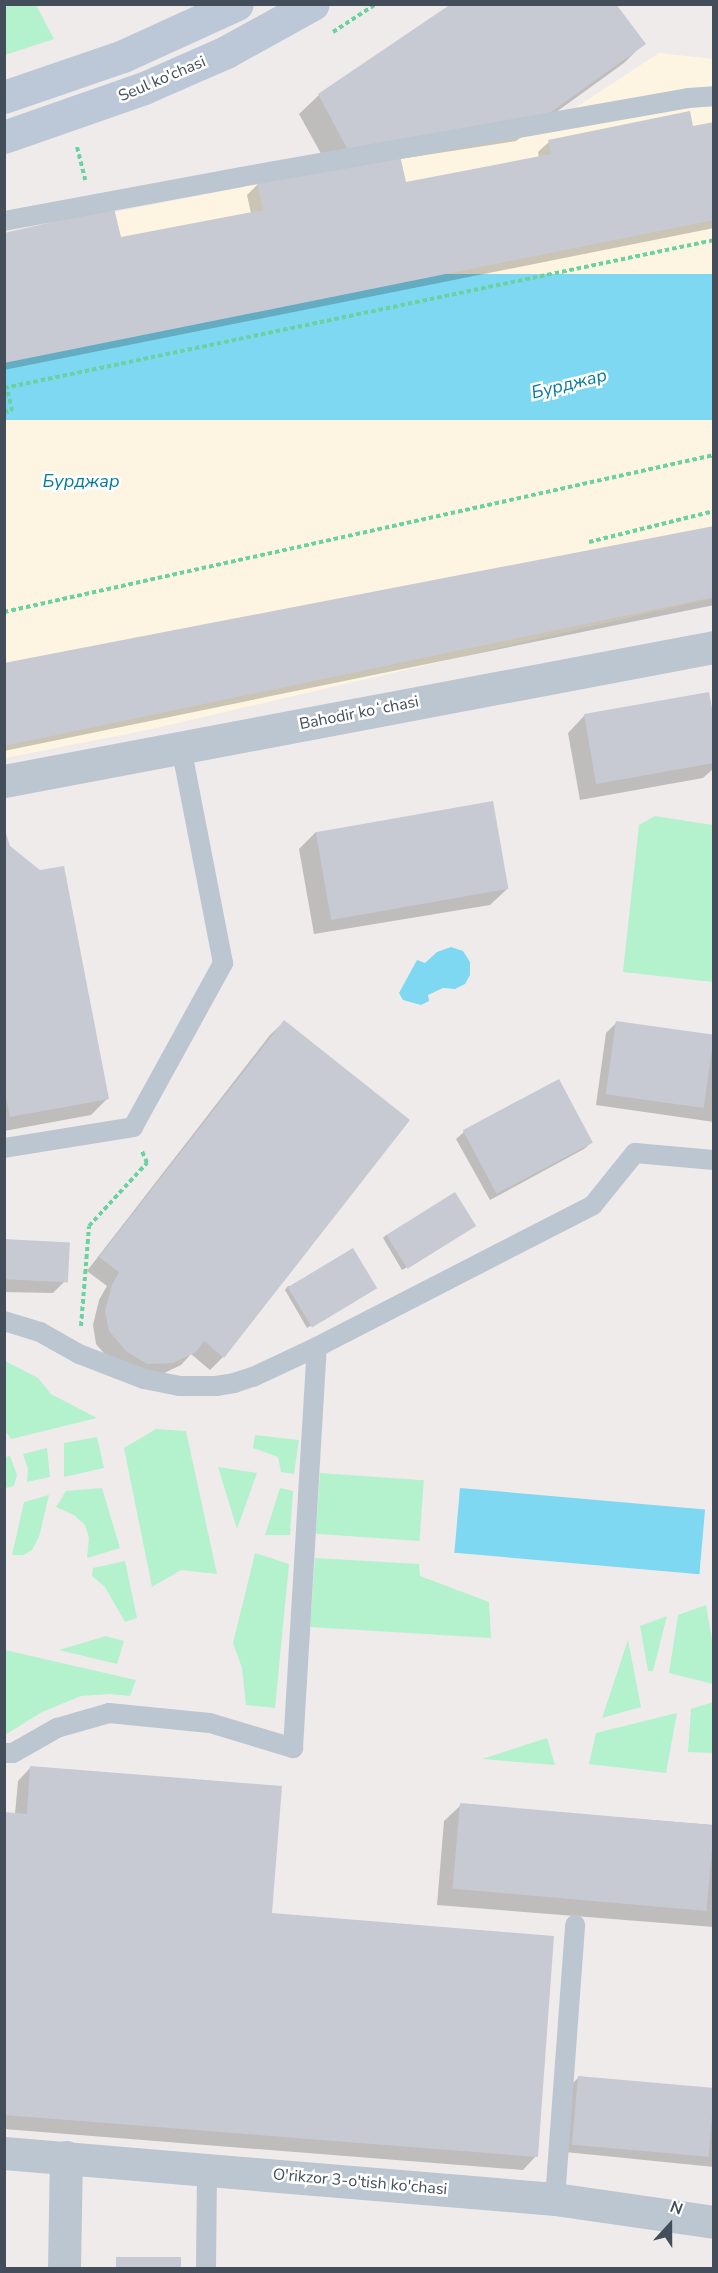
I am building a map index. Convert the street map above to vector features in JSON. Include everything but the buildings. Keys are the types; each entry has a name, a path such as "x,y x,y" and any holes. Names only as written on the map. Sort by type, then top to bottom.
{"main road":[{"path":"4,97 123,56 237,4"},
{"name":"Seul ko'chasi","path":"4,137 144,88 226,52 313,4"}],"street":[{"name":"Bahodir koʻchasi","path":"4,781 714,647"},
{"name":"O'rikzor 3-o'tish ko'chasi","path":"4,2153 555,2199 714,2222"},
{"path":"63,2268 66,2157"}],"lane":[{"path":"4,221 688,98 714,96"},
{"path":"4,1148 133,1127 223,963 181,747"},
{"path":"4,1321 40,1332 79,1354 144,1379 197,1387 216,1386 253,1377 317,1347 593,1205 635,1153 714,1160"},
{"path":"4,1753 13,1753 57,1728 109,1713 210,1722 293,1748 317,1347"},
{"path":"555,2199 574,1925"},
{"path":"206,2268 207,2169"}],"path":[{"path":"76,145 91,204"},
{"path":"4,412 12,411 6,387 714,240"},
{"path":"4,612 714,455"},
{"path":"589,542 714,511"},
{"path":"79,1354 89,1226 147,1163 133,1127"}],"shaded area":[{"path":"659,53 713,59 713,598 152,729 5,758 5,234 546,127"}],"green space":[{"path":"4,5 36,5 54,39 5,55"},
{"path":"655,816 713,825 713,982 623,972 639,825"},
{"path":"5,1361 38,1378 51,1394 97,1418 11,1439 5,1431"},
{"path":"156,1429 186,1431 217,1574 181,1570 152,1587 124,1448"},
{"path":"255,1435 299,1440 294,1474 281,1472 278,1457 253,1448"},
{"path":"97,1437 104,1468 64,1477 64,1443"},
{"path":"47,1448 50,1477 27,1482 28,1469 23,1454"},
{"path":"10,1456 17,1475 14,1486 5,1488 5,1457"},
{"path":"218,1467 257,1473 237,1529"},
{"path":"320,1473 424,1480 419,1541 316,1534"},
{"path":"102,1488 120,1548 87,1558 89,1538 85,1525 74,1515 56,1507 66,1491"},
{"path":"280,1488 293,1491 290,1535 265,1535"},
{"path":"49,1495 39,1537 32,1550 24,1555 12,1555 24,1502"},
{"path":"255,1553 289,1564 275,1708 246,1705 242,1668 233,1643"},
{"path":"315,1558 419,1564 420,1576 489,1602 491,1638 310,1627"},
{"path":"125,1561 137,1618 125,1622 105,1587 92,1576 93,1568"},
{"path":"706,1605 713,1646 713,1684 669,1673 678,1615"},
{"path":"667,1616 653,1671 648,1671 640,1626"},
{"path":"106,1636 124,1641 117,1664 59,1650"},
{"path":"628,1640 641,1707 602,1718"},
{"path":"4,1650 136,1680 130,1696 110,1694 81,1696 42,1712 5,1735"},
{"path":"713,1702 713,1753 688,1752 691,1709"},
{"path":"677,1713 666,1773 589,1764 596,1733"},
{"path":"547,1738 555,1765 482,1759"}],"water":[{"name":"Бурджар","path":"4,274 713,274 713,420 4,420"},
{"path":"451,947 463,951 470,962 470,975 465,984 455,989 443,988 428,995 429,1001 421,1005 403,1000 399,993 417,960 425,963 437,952"},
{"path":"460,1488 705,1509 699,1574 454,1553"}]}
